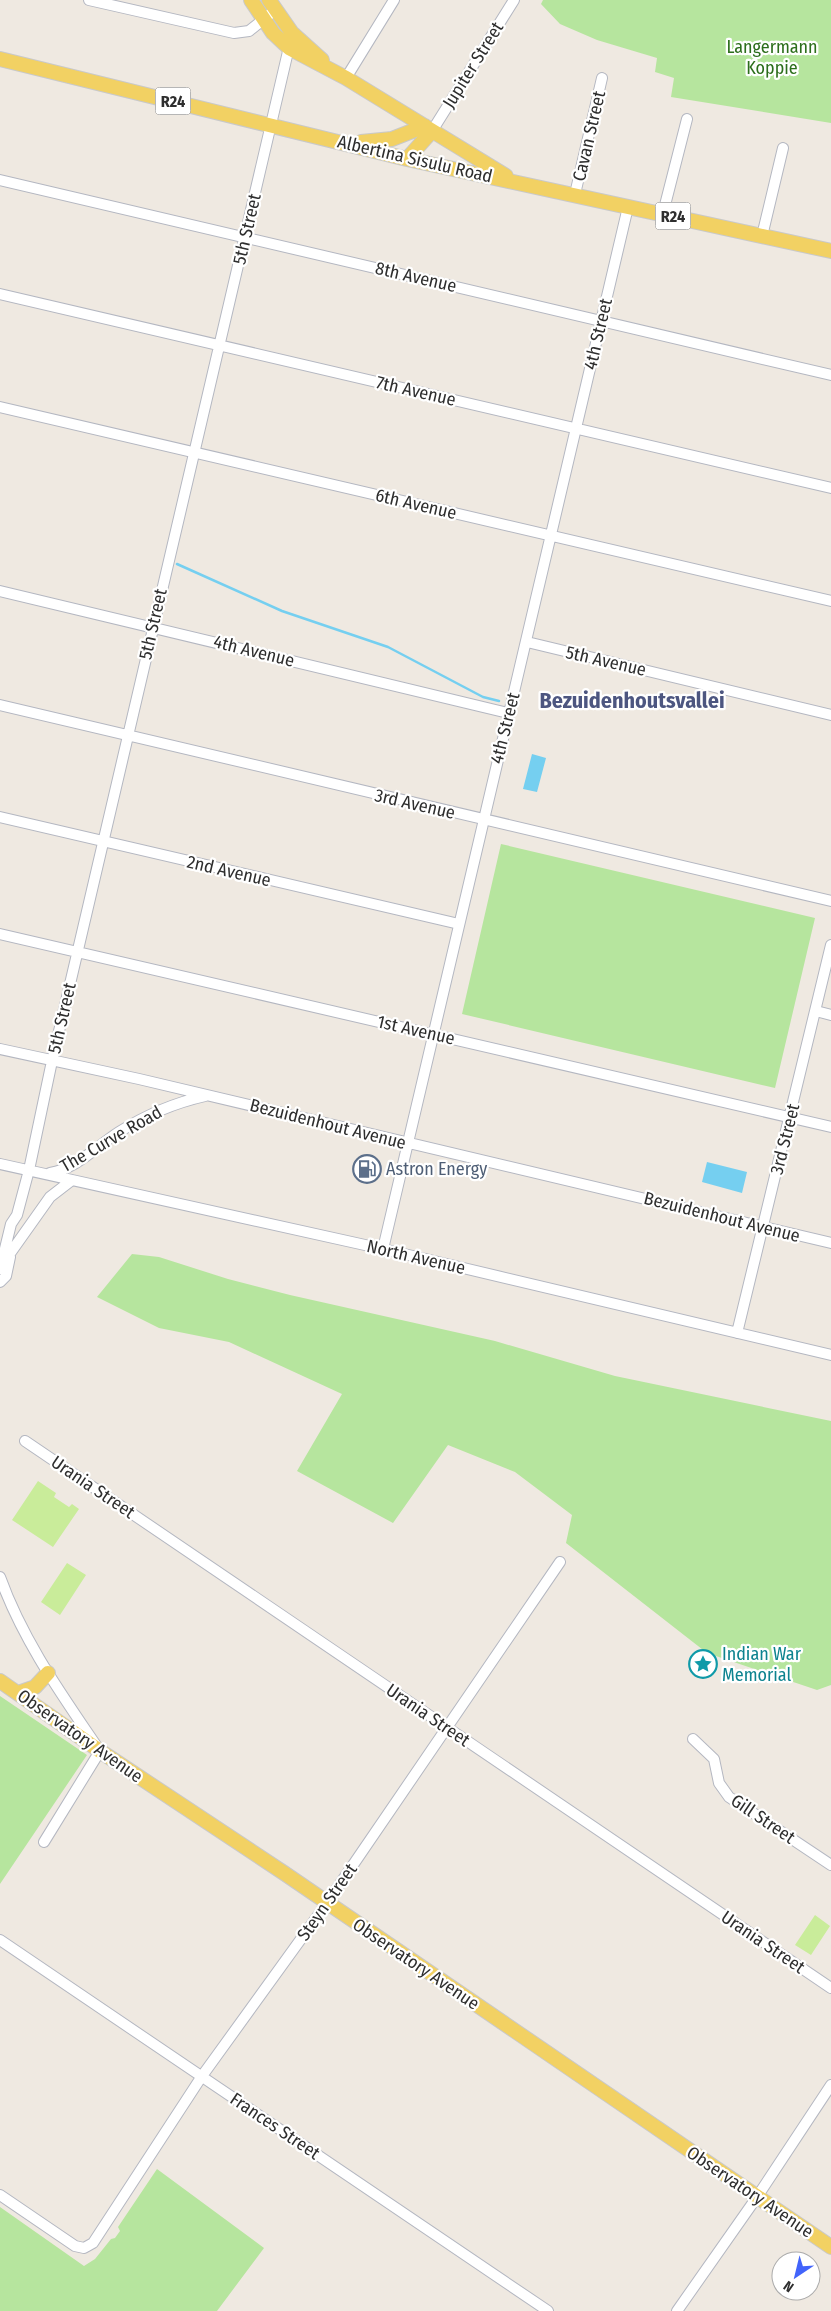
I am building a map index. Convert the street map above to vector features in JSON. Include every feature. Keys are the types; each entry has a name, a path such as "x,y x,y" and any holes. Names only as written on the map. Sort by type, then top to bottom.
{"main road":[{"path":"250,0 263,21 289,48 342,76 428,128 407,159"},
{"path":"272,5 292,33 342,76"},
{"name":"Albertina Sisulu Road","path":"0,60 346,142 407,159 831,251"},
{"name":"R24","path":"346,142 392,139 428,128 515,182"},
{"path":"18,1693 35,1686 48,1673"},
{"name":"Observatory Avenue","path":"0,1681 100,1751 327,1903 831,2247"}],"street":[{"path":"89,0 234,32 249,31 263,21 272,5"},
{"path":"342,76 394,0"},
{"name":"Jupiter Street","path":"428,128 514,0"},
{"name":"5th Street","path":"1,1277 11,1224 17,1215 29,1170 77,951 292,33"},
{"name":"Cavan Street","path":"575,194 602,78"},
{"path":"663,214 687,119"},
{"path":"762,236 783,148"},
{"name":"8th Avenue","path":"0,180 831,375"},
{"name":"4th Street","path":"383,1249 482,820 526,642 628,207"},
{"name":"7th Avenue","path":"0,294 831,488"},
{"name":"6th Avenue","path":"0,406 831,601"},
{"name":"4th Avenue","path":"0,591 508,713"},
{"name":"5th Avenue","path":"526,642 831,715"},
{"name":"3rd Avenue","path":"0,705 831,901"},
{"name":"2nd Avenue","path":"0,817 459,924"},
{"name":"1st Avenue","path":"0,934 831,1127"},
{"name":"3rd Street","path":"737,1333 831,944"},
{"path":"816,1011 831,1015"},
{"name":"Bezuidenhout Avenue","path":"0,1049 208,1095 407,1144 658,1201 831,1243"},
{"name":"The Curve Road","path":"44,1174 64,1170 120,1132 160,1110 208,1095"},
{"path":"78,1161 80,1175 87,1184"},
{"name":"North Avenue","path":"0,1164 383,1249 831,1355"},
{"path":"11,1252 47,1200 72,1180"},
{"name":"5th Street","path":"1,1277 11,1252 18,1224 17,1215"},
{"name":"Urania Street","path":"25,1441 831,1988"},
{"name":"Steyn Street","path":"0,2195 75,2246 84,2248 93,2243 202,2076 327,1903 560,1562"},
{"path":"0,1577 23,1631 48,1673 100,1751 44,1842"},
{"name":"Gill Street","path":"693,1739 714,1759 719,1783 729,1797 831,1865"},
{"name":"Frances Street","path":"1,1940 548,2311"},
{"path":"677,2311 757,2197 831,2085"}],"green space":[{"name":"Langermann Koppie","path":"543,0 831,0 831,123 671,97 674,78 655,72 657,58 597,40 560,24 541,4"},
{"path":"501,844 815,918 775,1088 462,1014"},
{"path":"132,1254 159,1257 228,1279 290,1295 495,1341 615,1376 831,1421 831,1685 817,1690 707,1653 566,1543 572,1515 515,1472 448,1445 393,1523 297,1471 342,1394 229,1342 159,1328 97,1297"},
{"path":"38,1481 56,1493 54,1497 69,1507 72,1504 79,1509 53,1547 12,1520"},
{"path":"67,1563 86,1575 60,1615 41,1602"},
{"path":"0,1696 87,1755 0,1884"},
{"path":"815,1915 830,1926 811,1955 795,1945"},
{"path":"157,2169 264,2248 217,2311 0,2311 0,2207 84,2266 95,2259 111,2239 115,2238 120,2231 118,2227"}],"water":[{"path":"532,754 546,758 537,792 523,789"},
{"path":"707,1162 747,1172 742,1193 702,1182"}],"waterway":[{"path":"177,564 282,611 388,647 483,697 499,701"}],"place":[{"name":"Astron Energy","path":"367,1169"},
{"name":"Indian War Memorial","path":"703,1664"}],"district":[{"name":"Bezuidenhoutsvallei","path":"632,700"}]}
